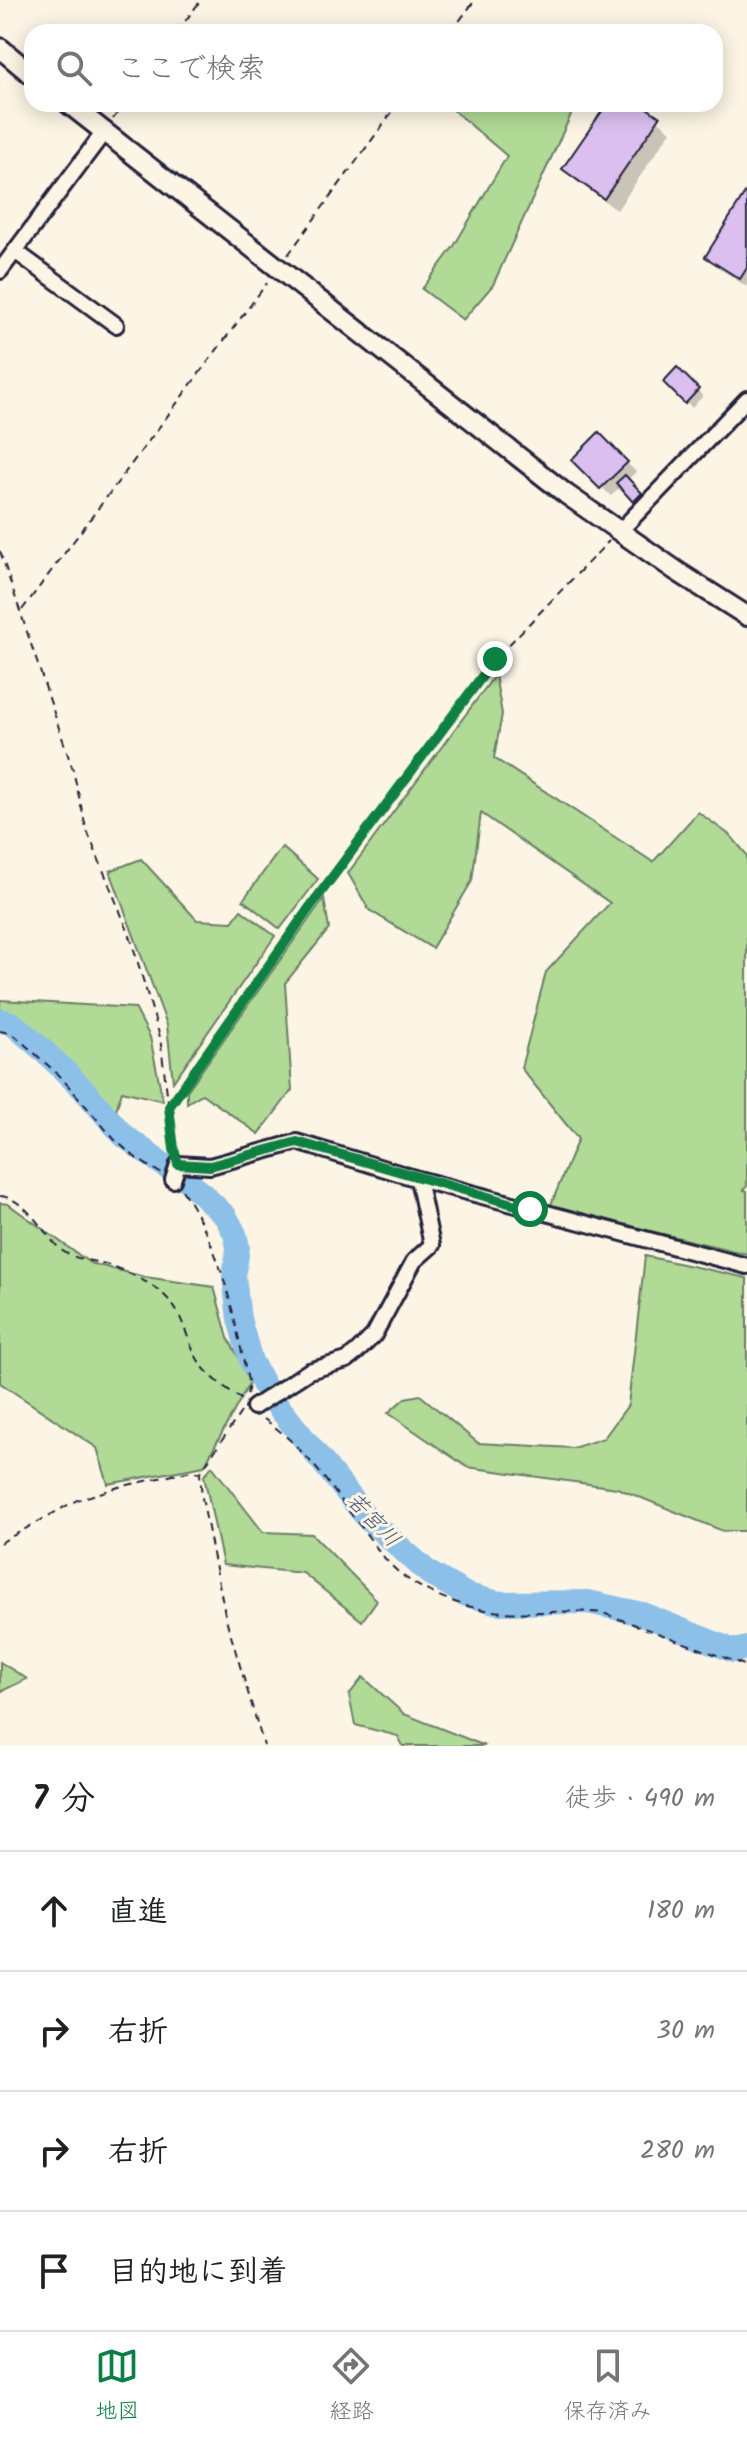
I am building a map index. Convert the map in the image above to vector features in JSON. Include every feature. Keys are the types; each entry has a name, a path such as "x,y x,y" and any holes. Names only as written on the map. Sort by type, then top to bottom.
{"street":[{"path":"0,48 24,68"},
{"path":"79,112 566,494 747,616"},
{"path":"0,271 104,132"},
{"path":"15,251 116,325"},
{"path":"619,532 747,399"},
{"path":"173,1180 178,1164 210,1166 297,1142 418,1179 747,1266"},
{"path":"250,1405 270,1397 309,1371 347,1360 374,1335 414,1261 432,1245 418,1179"}],"path":[{"path":"183,24 201,0"},
{"path":"457,24 475,0"},
{"path":"21,611 392,112"},
{"path":"169,1107 310,907 495,659 619,532"},
{"path":"0,551 73,770 86,828 130,936 160,1037 178,1164"},
{"path":"0,1031 13,1034 60,1076 114,1139 137,1159 173,1180 192,1204 217,1253 249,1385 250,1405 200,1473 202,1498 226,1619 264,1746"},
{"path":"0,1196 14,1200 45,1230 60,1250 111,1266 158,1290 171,1302 185,1324 201,1365 306,1454 399,1574 450,1600 480,1609 528,1613 578,1610 603,1613 747,1666"},
{"path":"0,1543 77,1500 97,1493 191,1471 200,1473"}],"green space":[{"path":"455,112 572,112 493,285 463,320 422,289 454,246 507,156"},
{"path":"495,675 502,714 494,758 653,862 698,812 731,836 747,855 747,1186 744,1190 747,1191 747,1254 550,1207 578,1139 521,1068 546,972 610,903 481,813 472,881 432,948 369,910 348,873"},
{"path":"282,847 318,879 280,929 243,900"},
{"path":"141,859 197,920 232,922 241,910 275,936 173,1082 167,1025 110,871"},
{"path":"324,898 329,929 285,983 292,1090 259,1134 202,1094 187,1103 187,1091"},
{"path":"0,1000 135,1008 150,1037 163,1101 122,1091 114,1116 31,1026 0,1014"},
{"path":"0,1203 8,1204 90,1263 145,1277 214,1287 228,1338 251,1380 204,1466 108,1484 97,1448 0,1383"},
{"path":"645,1256 747,1278 747,1531 723,1531 617,1488 467,1467 388,1413 405,1398 420,1395 478,1443 573,1448 604,1438 628,1405"},
{"path":"212,1466 263,1532 312,1534 377,1600 362,1621 303,1573 223,1565 204,1476"},
{"path":"0,1662 27,1679 0,1692"},
{"path":"363,1677 404,1714 485,1746 403,1746 398,1736 355,1725 349,1695"}],"building":[{"path":"601,112 653,112 660,117 604,199 562,169"},
{"path":"747,190 747,268 740,279 705,257"},
{"path":"677,367 699,389 685,404 663,382"},
{"path":"599,432 628,462 600,489 571,460"},
{"path":"625,475 642,493 633,502 616,483"}],"waterway":[{"name":"若宮川","path":"0,1020 13,1024 45,1052 123,1135 169,1169"},
{"name":"若宮川","path":"181,1174 226,1217 235,1234 238,1247 234,1277 239,1319 251,1361 269,1395 368,1519 429,1573 467,1595 499,1603 588,1602 642,1614 734,1651 747,1648"}],"route":[{"path":"495,659 310,907 169,1107 178,1164 210,1166 297,1142 530,1209"}]}
